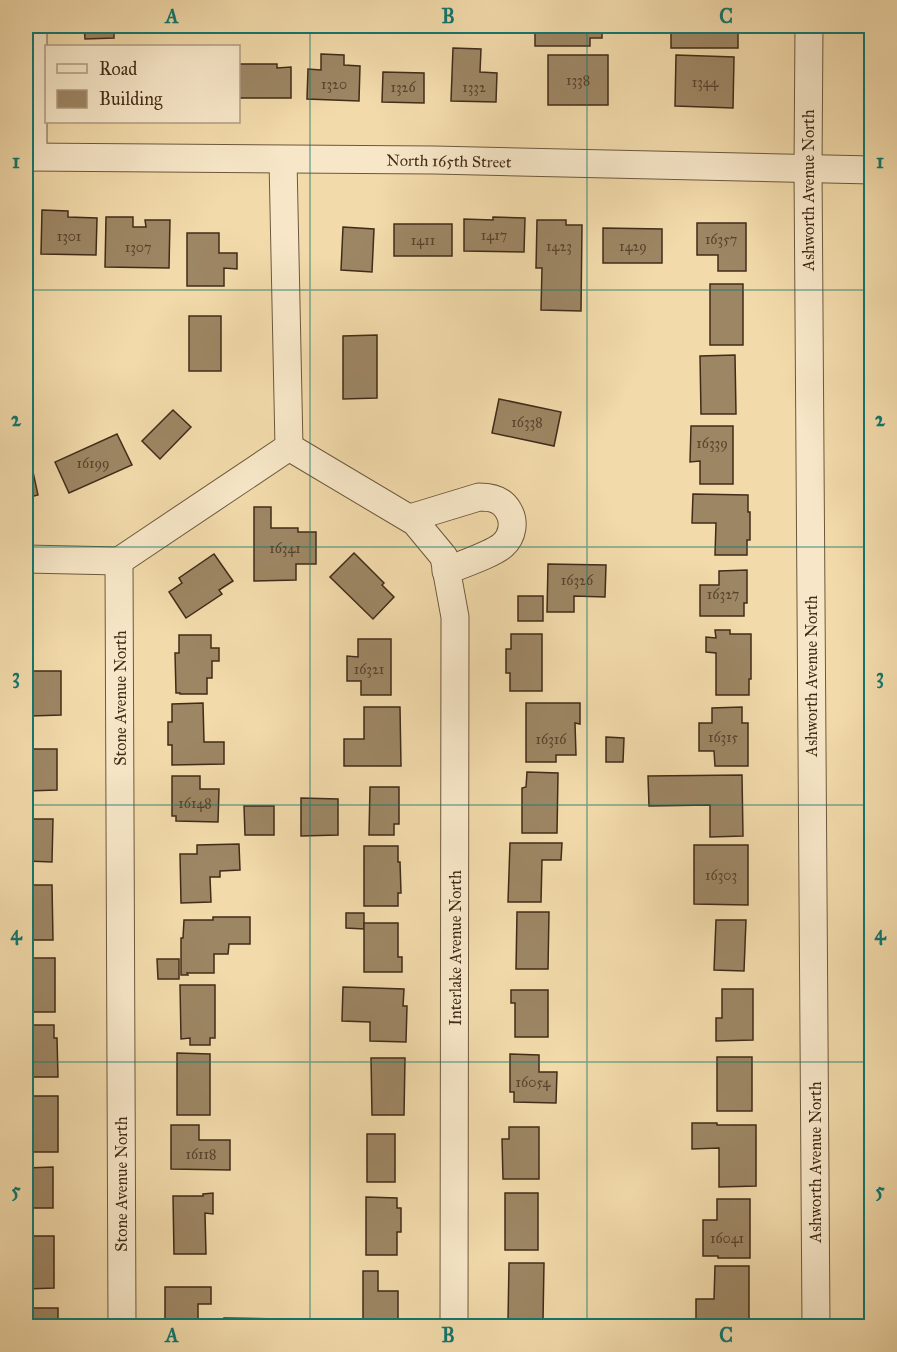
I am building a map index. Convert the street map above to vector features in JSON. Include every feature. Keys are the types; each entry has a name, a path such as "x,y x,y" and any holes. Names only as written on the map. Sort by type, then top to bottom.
{"street":[{"path":"29,157 33,26"},
{"name":"Ashworth Avenue North","path":"809,26 816,1326"},
{"name":"North 165th Street","path":"29,157 434,160 872,170"},
{"path":"26,559 119,561 289,447 283,160"},
{"name":"Interlake Avenue North","path":"289,447 410,518 444,557 455,617 454,1326"},
{"path":"410,518 479,497 488,497 504,504 512,520 512,530 503,545 446,571"},
{"name":"Stone Avenue North","path":"119,561 122,1326"}],"building":[{"path":"84,26 114,26 114,38 85,39"},
{"path":"535,26 602,26 602,38 590,38 590,46 535,46"},
{"path":"671,26 738,26 738,48 671,48"},
{"path":"453,48 481,49 480,72 497,73 496,102 451,101"},
{"path":"321,54 344,55 344,65 360,66 359,101 307,99 308,69 321,70"},
{"path":"548,55 608,55 608,105 548,105"},
{"path":"676,55 734,57 733,108 675,106"},
{"path":"240,64 277,64 277,68 291,67 291,98 240,98"},
{"path":"866,65 872,65 872,120 869,121 869,100 866,100"},
{"path":"383,72 424,73 424,103 382,102"},
{"path":"42,210 68,211 68,217 97,218 96,255 41,254"},
{"path":"869,211 872,211 872,268 866,268 866,230 869,230"},
{"path":"106,217 133,217 133,227 146,227 145,220 170,220 169,268 105,267"},
{"path":"493,217 525,218 524,252 464,251 464,219 493,220"},
{"path":"537,220 566,220 566,225 582,225 581,311 541,310 542,268 536,268"},
{"path":"697,223 746,223 746,271 718,271 718,255 697,255"},
{"path":"394,224 452,224 452,256 394,256"},
{"path":"343,227 374,229 372,272 341,270"},
{"path":"603,228 662,229 662,263 603,263"},
{"path":"187,233 219,233 219,253 237,253 237,269 224,268 224,286 187,286"},
{"path":"866,280 872,280 872,304 866,304"},
{"path":"710,284 743,284 743,345 710,345"},
{"path":"189,316 221,316 221,371 189,371"},
{"path":"377,335 377,398 343,399 343,336"},
{"path":"868,349 872,349 872,398 868,398"},
{"path":"735,355 736,414 701,414 700,356"},
{"path":"499,399 561,412 554,446 492,433"},
{"path":"173,410 191,427 160,459 142,441"},
{"path":"869,416 872,416 872,481 869,481"},
{"path":"691,426 733,426 733,484 700,484 700,461 690,462"},
{"path":"117,434 132,465 69,493 55,462"},
{"path":"26,444 38,495 26,498"},
{"path":"693,494 748,495 750,540 747,540 747,555 715,555 716,523 692,523"},
{"path":"254,507 271,507 271,528 298,528 298,532 316,532 316,564 296,564 296,580 254,581"},
{"path":"867,531 872,531 872,551 867,551"},
{"path":"354,553 384,583 382,585 394,597 373,619 330,577"},
{"path":"214,554 233,581 219,590 222,594 186,618 169,592 182,583 179,578"},
{"path":"548,564 606,565 605,597 574,596 574,612 547,612"},
{"path":"747,570 747,603 744,603 744,616 700,616 700,585 719,585 719,571"},
{"path":"518,596 543,596 543,621 518,621"},
{"path":"715,630 730,630 730,634 751,634 749,695 716,695 716,653 706,652 706,637 716,638"},
{"path":"511,634 542,634 542,691 510,691 510,673 506,673 506,649 511,649"},
{"path":"179,635 211,635 211,648 219,648 219,661 212,661 212,678 207,678 207,694 176,693 175,653 179,653"},
{"path":"358,639 391,639 391,695 361,695 361,681 347,681 347,656 358,657"},
{"path":"868,662 872,662 872,691 868,691"},
{"path":"30,671 61,671 61,715 31,716"},
{"path":"203,703 204,742 224,742 224,764 172,765 172,745 168,745 168,722 172,722 172,704"},
{"path":"526,703 580,703 580,724 575,723 576,755 556,755 556,762 526,762"},
{"path":"364,707 400,707 401,766 344,766 344,739 364,739"},
{"path":"742,707 742,723 748,723 748,766 715,766 714,751 699,751 699,723 712,723 712,708"},
{"path":"606,737 624,738 623,762 606,762"},
{"path":"27,749 57,749 57,790 27,791"},
{"path":"527,772 558,773 557,833 522,833 522,788 526,787"},
{"path":"742,775 743,836 710,837 710,805 649,806 648,776"},
{"path":"172,776 200,776 200,789 219,789 218,822 176,821 176,816 172,816"},
{"path":"370,787 399,787 399,824 394,824 394,835 369,835"},
{"path":"301,798 338,799 338,835 301,836"},
{"path":"244,806 274,806 274,835 245,835"},
{"path":"26,819 53,819 52,862 26,861"},
{"path":"510,843 562,843 561,860 542,860 541,902 508,902"},
{"path":"239,844 240,870 220,871 220,877 210,877 211,902 181,903 180,854 197,854 197,845"},
{"path":"694,845 748,845 748,905 694,904"},
{"path":"364,846 398,846 401,893 398,893 398,906 364,906"},
{"path":"26,885 52,885 53,940 26,940"},
{"path":"517,912 549,912 548,969 516,969"},
{"path":"346,913 364,913 364,929 346,928"},
{"path":"213,917 250,917 250,944 229,944 228,954 214,954 214,973 181,975 181,938 183,938 184,920 213,920"},
{"path":"716,920 746,920 744,971 714,970"},
{"path":"364,923 398,923 398,957 402,957 402,972 364,972"},
{"path":"26,958 55,958 55,1012 26,1012"},
{"path":"157,959 179,959 179,979 158,979"},
{"path":"867,979 872,979 872,1002 866,1002"},
{"path":"180,985 215,985 215,1038 210,1038 210,1045 190,1045 190,1038 181,1039"},
{"path":"343,987 404,989 403,1006 407,1006 406,1042 370,1041 370,1022 342,1021"},
{"path":"722,989 753,989 753,1040 716,1041 716,1018 722,1018"},
{"path":"511,990 548,990 548,1037 515,1037 515,1003 511,1003"},
{"path":"32,1025 54,1025 54,1038 57,1038 58,1077 26,1077 26,1038 32,1038"},
{"path":"177,1053 210,1054 210,1115 177,1115"},
{"path":"510,1054 539,1055 539,1072 557,1072 556,1103 514,1102 514,1092 510,1092"},
{"path":"717,1057 752,1057 752,1111 717,1111"},
{"path":"371,1058 405,1058 404,1115 372,1115"},
{"path":"871,1086 872,1140 870,1140"},
{"path":"26,1096 58,1096 58,1152 26,1152"},
{"path":"692,1123 756,1125 756,1186 719,1187 719,1148 692,1149"},
{"path":"171,1125 199,1125 199,1140 230,1140 230,1170 171,1169"},
{"path":"509,1127 539,1127 539,1179 503,1179 502,1139 509,1139"},
{"path":"367,1134 395,1134 395,1182 367,1182"},
{"path":"869,1158 872,1158 872,1185 869,1185"},
{"path":"53,1167 53,1208 26,1208 26,1168"},
{"path":"213,1193 213,1214 205,1213 206,1254 174,1254 173,1196 203,1196 203,1194"},
{"path":"505,1193 538,1193 538,1250 505,1250"},
{"path":"366,1197 397,1198 397,1208 401,1208 401,1232 397,1232 397,1255 366,1255"},
{"path":"717,1199 750,1199 750,1258 703,1256 703,1220 717,1220"},
{"path":"867,1228 872,1229 872,1248 866,1248"},
{"path":"26,1236 54,1236 54,1288 26,1289"},
{"path":"509,1263 544,1263 543,1321 508,1321"},
{"path":"715,1266 749,1266 749,1325 696,1325 696,1299 714,1299"},
{"path":"363,1271 378,1271 378,1291 398,1291 398,1326 363,1326"},
{"path":"165,1287 211,1287 211,1304 198,1304 198,1326 165,1326"},
{"path":"868,1300 872,1300 872,1318 868,1317"},
{"path":"29,1308 58,1308 58,1326 26,1326 26,1320 29,1320"},
{"path":"224,1318 281,1319 281,1326 224,1326"}]}
